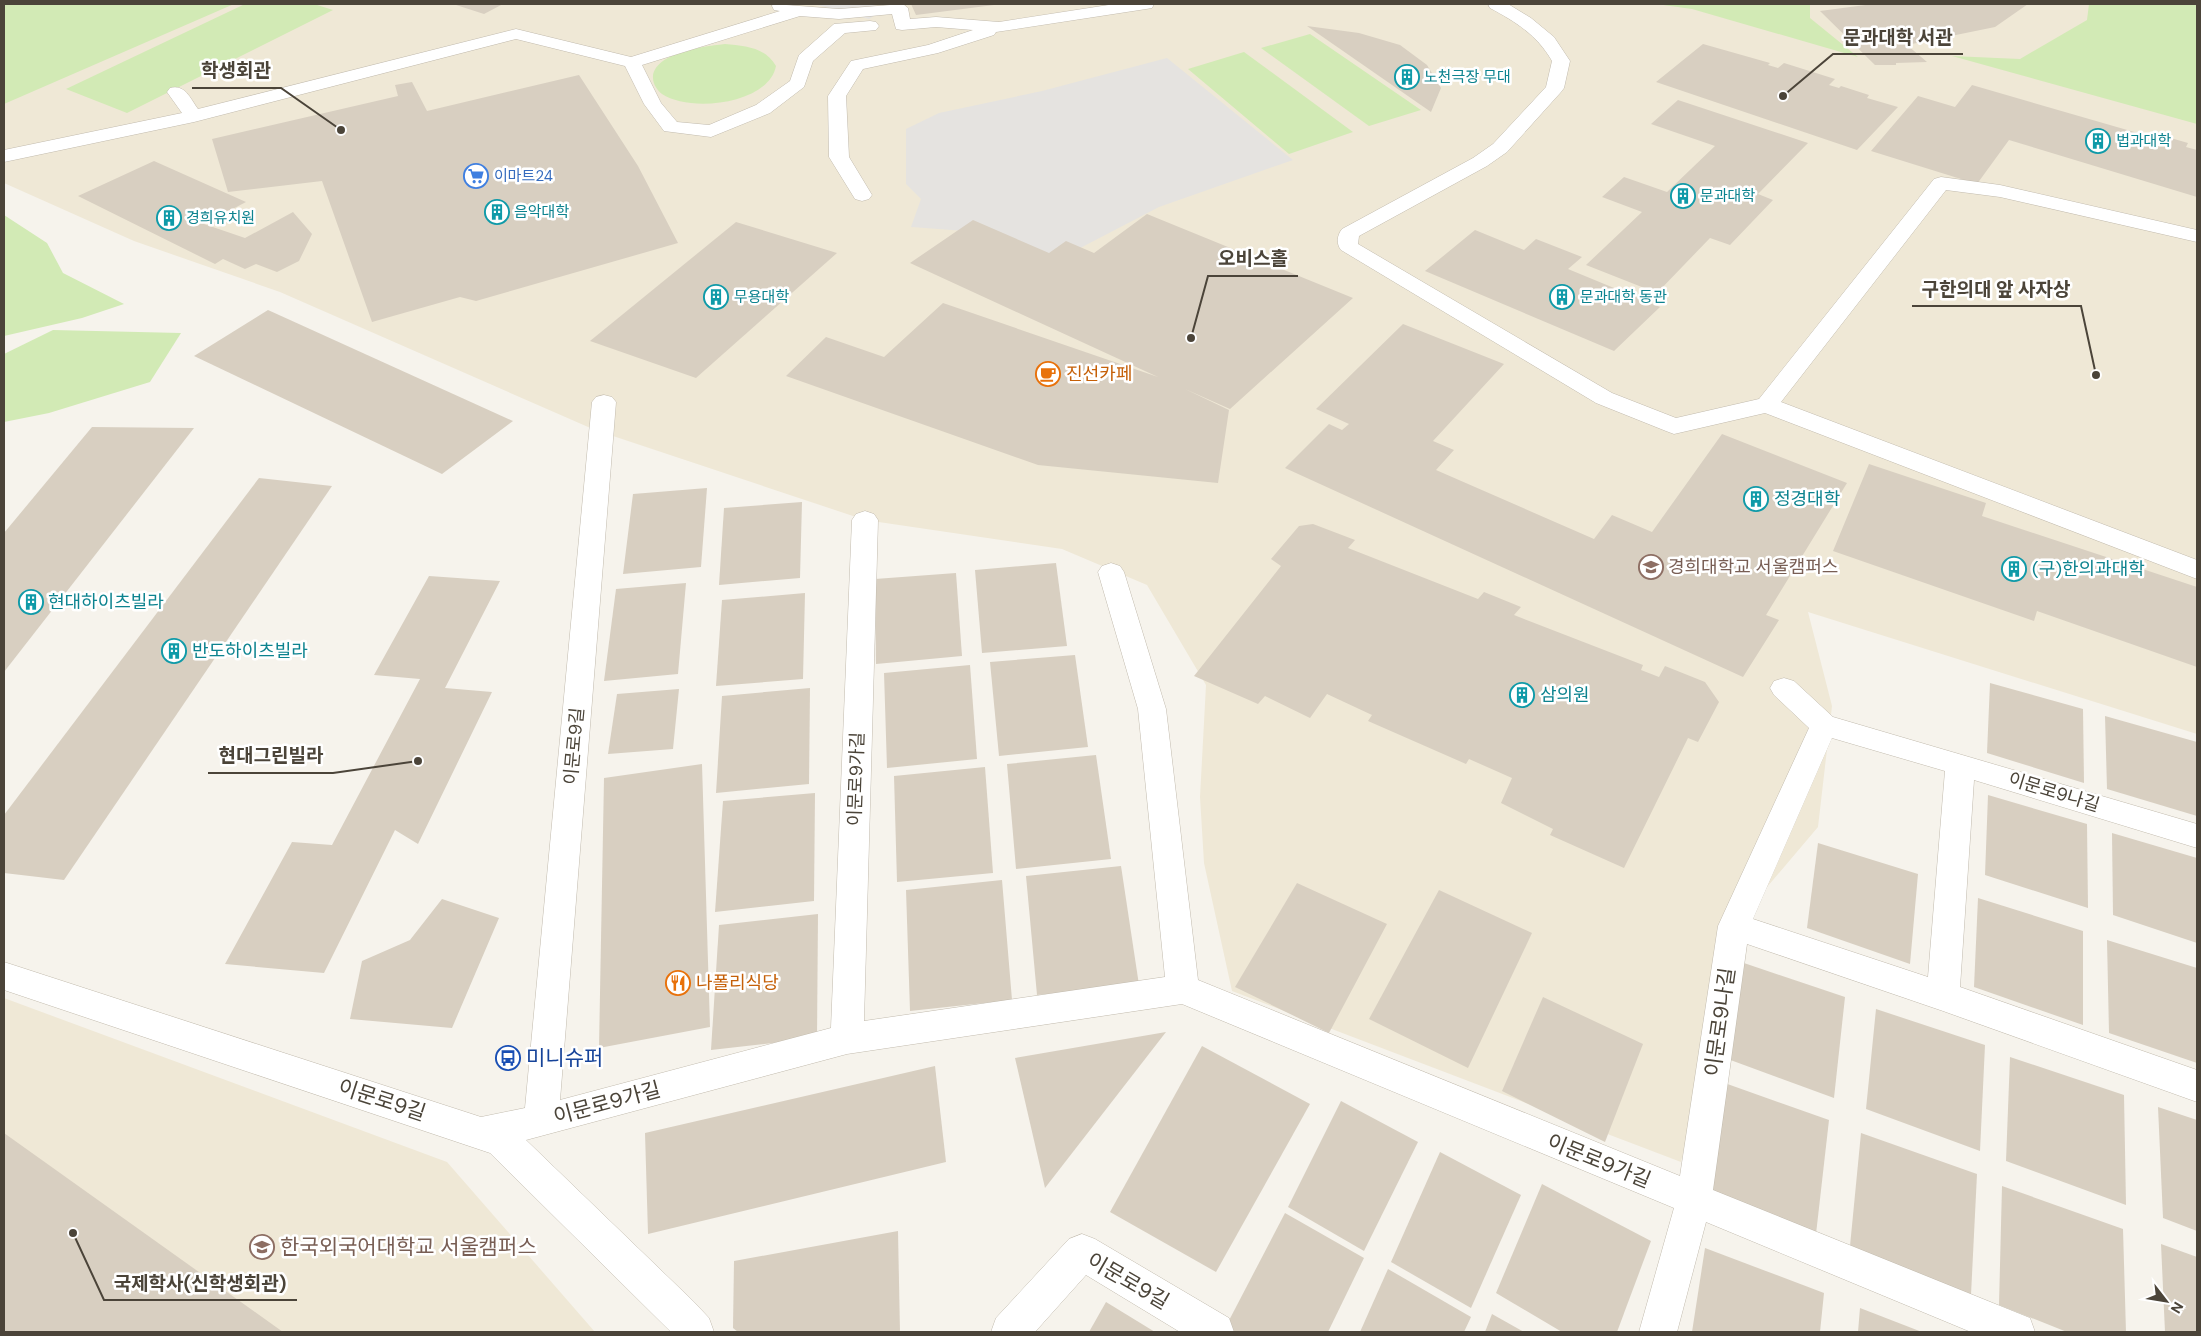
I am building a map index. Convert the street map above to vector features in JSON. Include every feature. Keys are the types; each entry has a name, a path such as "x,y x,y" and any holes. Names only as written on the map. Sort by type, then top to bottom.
{"street":[{"path":"773,4 796,12 864,14 900,8 902,24"},
{"path":"862,196 839,157 837,96 857,65 932,49 999,27 1146,4"},
{"path":"1496,4 1532,25 1550,41 1561,61 1555,88 1500,148 1480,162 1349,233 1348,246 1604,398 1674,426 1767,405 2197,570"},
{"path":"4,156 194,116 516,34 632,62 796,12"},
{"path":"632,62 653,104 671,127 711,131 763,109 798,83 805,59 840,28 936,22 999,27"},
{"path":"176,92 194,116"},
{"path":"1767,405 1941,183 2000,191 2197,236"},
{"name":"이문로9길","path":"541,1121 604,402"},
{"name":"이문로9가길","path":"847,1039 865,520"},
{"path":"1111,572 1152,709 1183,989"},
{"path":"1784,688 1824,725"},
{"name":"이문로9나길","path":"1658,1332 1694,1200 1734,926 1824,725 2197,836"},
{"path":"1943,996 1960,764"},
{"path":"1734,926 1943,996 2197,1086"},
{"name":"이문로9길","path":"4,976 501,1140 680,1314 695,1332"},
{"name":"이문로9가길","path":"482,1133 541,1121 847,1039 1183,989 2016,1332"},
{"name":"이문로9길","path":"1010,1332 1082,1252 1216,1332"}],"shaded area":[{"name":"경희대학교 서울캠퍼스","path":"4,4 2197,4 2197,734 1808,612 1832,706 1818,827 1734,926 1681,1162 1232,991 1204,863 1200,797 1206,685 1147,585 1062,549 865,520 595,430 280,292 134,241 4,183"},
{"path":"814,4 870,4 885,8 869,19"},
{"path":"1167,58 1293,160 1159,207 1036,271 993,233 911,227 921,199 906,184 906,129 939,113 1042,91"},
{"name":"한국외국어대학교 서울캠퍼스","path":"4,998 447,1162 595,1332 4,1332"}],"green space":[{"path":"4,4 234,4 4,104"},
{"path":"245,4 314,4 333,10 127,113 66,89"},
{"path":"1656,4 1810,4 1810,18 1858,57 1692,9"},
{"path":"2089,4 2197,4 2197,124 1952,56 2020,59 2087,20"},
{"path":"1310,34 1421,110 1369,126 1261,48"},
{"path":"725,44 754,49 766,55 776,66 770,79 759,89 744,97 709,104 675,100 658,91 653,78 655,69 662,62 682,52 706,46"},
{"path":"1244,52 1353,132 1289,154 1188,69"},
{"path":"4,215 47,243 63,273 124,304 82,318 4,336"},
{"path":"53,330 181,333 150,382 49,413 4,422 4,354"}],"building":[{"path":"453,4 503,4 484,14"},
{"path":"911,4 994,4 994,5 916,15"},
{"path":"1873,4 2028,4 1995,27 1907,45 1927,62 1875,65 1820,11"},
{"name":"노천극장 무대","path":"1307,26 1359,33 1400,45 1427,65 1441,88 1431,112"},
{"path":"1703,44 1770,63 1768,65 1778,68 1784,63 1835,79 1829,85 1839,88 1841,86 1869,95 1867,98 1898,107 1857,150 1656,82"},
{"name":"음악대학","path":"579,75 638,166 678,243 476,301 460,297 372,322 322,181 228,192 212,139 398,96 395,85 412,82 427,111"},
{"name":"법과대학","path":"1972,85 2148,136 2150,132 2188,143 2186,147 2197,150 2197,197 2009,140 1977,184 1871,151 1918,96 1955,107"},
{"name":"문과대학","path":"1678,100 1808,143 1758,194 1773,200 1730,245 1710,238 1657,293 1586,265 1642,212 1602,197 1624,177 1667,192 1715,146 1651,124"},
{"name":"경희유치원","path":"154,161 246,202 204,224 245,238 293,212 312,234 299,261 277,272 256,264 245,269 223,259 215,264 78,196"},
{"path":"1147,214 1353,298 1230,409 1185,389 1229,410 1218,483 1038,465 786,376 826,337 884,357 943,303 1158,377 910,263 973,220 1049,253 1066,241 1094,253"},
{"name":"무용대학","path":"736,222 837,253 696,378 590,341"},
{"name":"문과대학 동관","path":"1475,230 1524,250 1536,239 1582,257 1568,269 1660,307 1614,351 1425,271"},
{"path":"268,310 513,421 442,474 194,356"},
{"name":"정경대학","path":"1403,324 1504,364 1433,441 1454,450 1436,470 1594,539 1612,515 1652,532 1722,434 1847,483 1766,615 1779,620 1743,677 1285,468 1329,424 1342,430 1349,424 1316,409"},
{"name":"현대하이츠빌라","path":"92,427 194,428 4,672 4,533"},
{"name":"(구)한의과대학","path":"1869,464 1986,503 1982,516 2197,587 2197,667 2037,611 2034,621 1833,551"},
{"name":"반도하이츠빌라","path":"259,478 332,486 64,880 4,873 4,815"},
{"path":"707,488 701,567 623,574 633,494"},
{"path":"802,502 800,578 719,585 724,508"},
{"name":"삼의원","path":"1313,524 1355,540 1348,548 1478,599 1484,592 1521,607 1514,615 1643,665 1641,670 1659,677 1665,666 1705,682 1719,702 1698,742 1688,738 1624,868 1550,835 1553,829 1501,803 1512,778 1469,759 1466,764 1368,721 1372,715 1327,694 1310,718 1265,696 1258,704 1194,676 1281,566 1271,559 1299,526"},
{"path":"1056,563 1067,646 982,653 975,570"},
{"path":"956,573 962,656 876,664 875,579"},
{"path":"429,576 500,581 445,688 492,692 418,844 395,830 324,973 225,964 292,842 332,845 420,679 374,675"},
{"path":"686,583 678,674 604,681 616,589"},
{"path":"805,593 803,679 716,686 722,600"},
{"path":"1075,655 1088,747 999,756 990,662"},
{"path":"970,665 977,759 887,768 884,673"},
{"path":"1990,683 2083,709 2084,783 1987,753"},
{"path":"810,688 809,784 716,793 722,696"},
{"path":"679,689 673,749 608,754 617,694"},
{"path":"2105,716 2197,742 2197,816 2107,789"},
{"path":"1096,755 1111,859 1016,869 1007,764"},
{"path":"702,764 710,1027 599,1048 604,778"},
{"path":"985,767 993,873 897,882 894,776"},
{"path":"815,793 814,901 715,912 723,801"},
{"path":"1988,795 2087,824 2088,908 1985,875"},
{"path":"2112,833 2197,858 2197,943 2113,915"},
{"path":"1818,843 1918,874 1910,964 1807,928"},
{"path":"1121,866 1139,985 1037,995 1026,876"},
{"path":"1002,880 1012,1000 910,1011 906,890"},
{"path":"1297,883 1387,924 1329,1033 1235,987"},
{"path":"1439,890 1532,933 1468,1068 1369,1019"},
{"path":"1978,898 2083,931 2083,1025 1974,987"},
{"path":"442,899 499,918 452,1028 350,1019 362,961 410,940"},
{"path":"818,914 817,1038 711,1050 719,925"},
{"path":"2107,940 2197,968 2197,1063 2109,1033"},
{"path":"1741,962 1845,997 1834,1098 1725,1058"},
{"path":"1543,997 1643,1044 1605,1142 1502,1091"},
{"path":"1876,1009 1985,1045 1980,1151 1866,1109"},
{"path":"1166,1032 1045,1188 1015,1058"},
{"path":"1202,1046 1310,1104 1216,1272 1110,1212"},
{"path":"2010,1057 2124,1095 2126,1205 2006,1161"},
{"path":"935,1066 946,1162 648,1234 645,1133"},
{"path":"1719,1081 1829,1120 1816,1234 1701,1188"},
{"path":"1341,1101 1418,1142 1364,1251 1288,1207"},
{"path":"2158,1107 2197,1120 2197,1231 2163,1218"},
{"path":"4,1133 283,1332 4,1332"},
{"path":"1861,1133 1977,1174 1971,1295 1850,1246"},
{"path":"1440,1152 1521,1195 1471,1308 1391,1262"},
{"path":"1542,1184 1651,1241 1617,1332 1562,1332 1496,1293"},
{"path":"2002,1186 2123,1229 2126,1332 2067,1332 1999,1305"},
{"path":"1285,1213 1364,1258 1328,1332 1229,1332 1224,1330"},
{"path":"898,1231 900,1332 738,1332 733,1328 734,1261"},
{"path":"2161,1244 2197,1257 2197,1332 2165,1332"},
{"path":"1705,1248 1824,1293 1820,1332 1692,1332"},
{"path":"1388,1269 1471,1317 1464,1332 1360,1332"},
{"path":"1106,1302 1155,1332 1089,1332"},
{"path":"1860,1308 1922,1332 1858,1332"},
{"path":"1492,1314 1524,1332 1485,1332"}],"place":[{"name":"노천극장 무대","path":"1407,77"},
{"name":"문과대학 서관","path":"1783,96"},
{"name":"학생회관","path":"341,130"},
{"name":"법과대학","path":"2098,141"},
{"name":"이마트24","path":"476,176"},
{"name":"문과대학","path":"1683,196"},
{"name":"음악대학","path":"497,212"},
{"name":"경희유치원","path":"169,218"},
{"name":"무용대학","path":"716,297"},
{"name":"문과대학 동관","path":"1562,297"},
{"name":"오비스홀","path":"1191,338"},
{"name":"진선카페","path":"1048,374"},
{"name":"구한의대 앞 사자상","path":"2096,375"},
{"name":"정경대학","path":"1756,499"},
{"name":"경희대학교 서울캠퍼스","path":"1651,567"},
{"name":"(구)한의과대학","path":"2014,569"},
{"name":"현대하이츠빌라","path":"31,602"},
{"name":"반도하이츠빌라","path":"174,651"},
{"name":"삼의원","path":"1522,695"},
{"name":"현대그린빌라","path":"418,761"},
{"name":"나폴리식당","path":"678,983"},
{"name":"미니슈퍼","path":"508,1058"},
{"name":"국제학사(신학생회관)","path":"73,1233"},
{"name":"한국외국어대학교 서울캠퍼스","path":"262,1247"}]}
